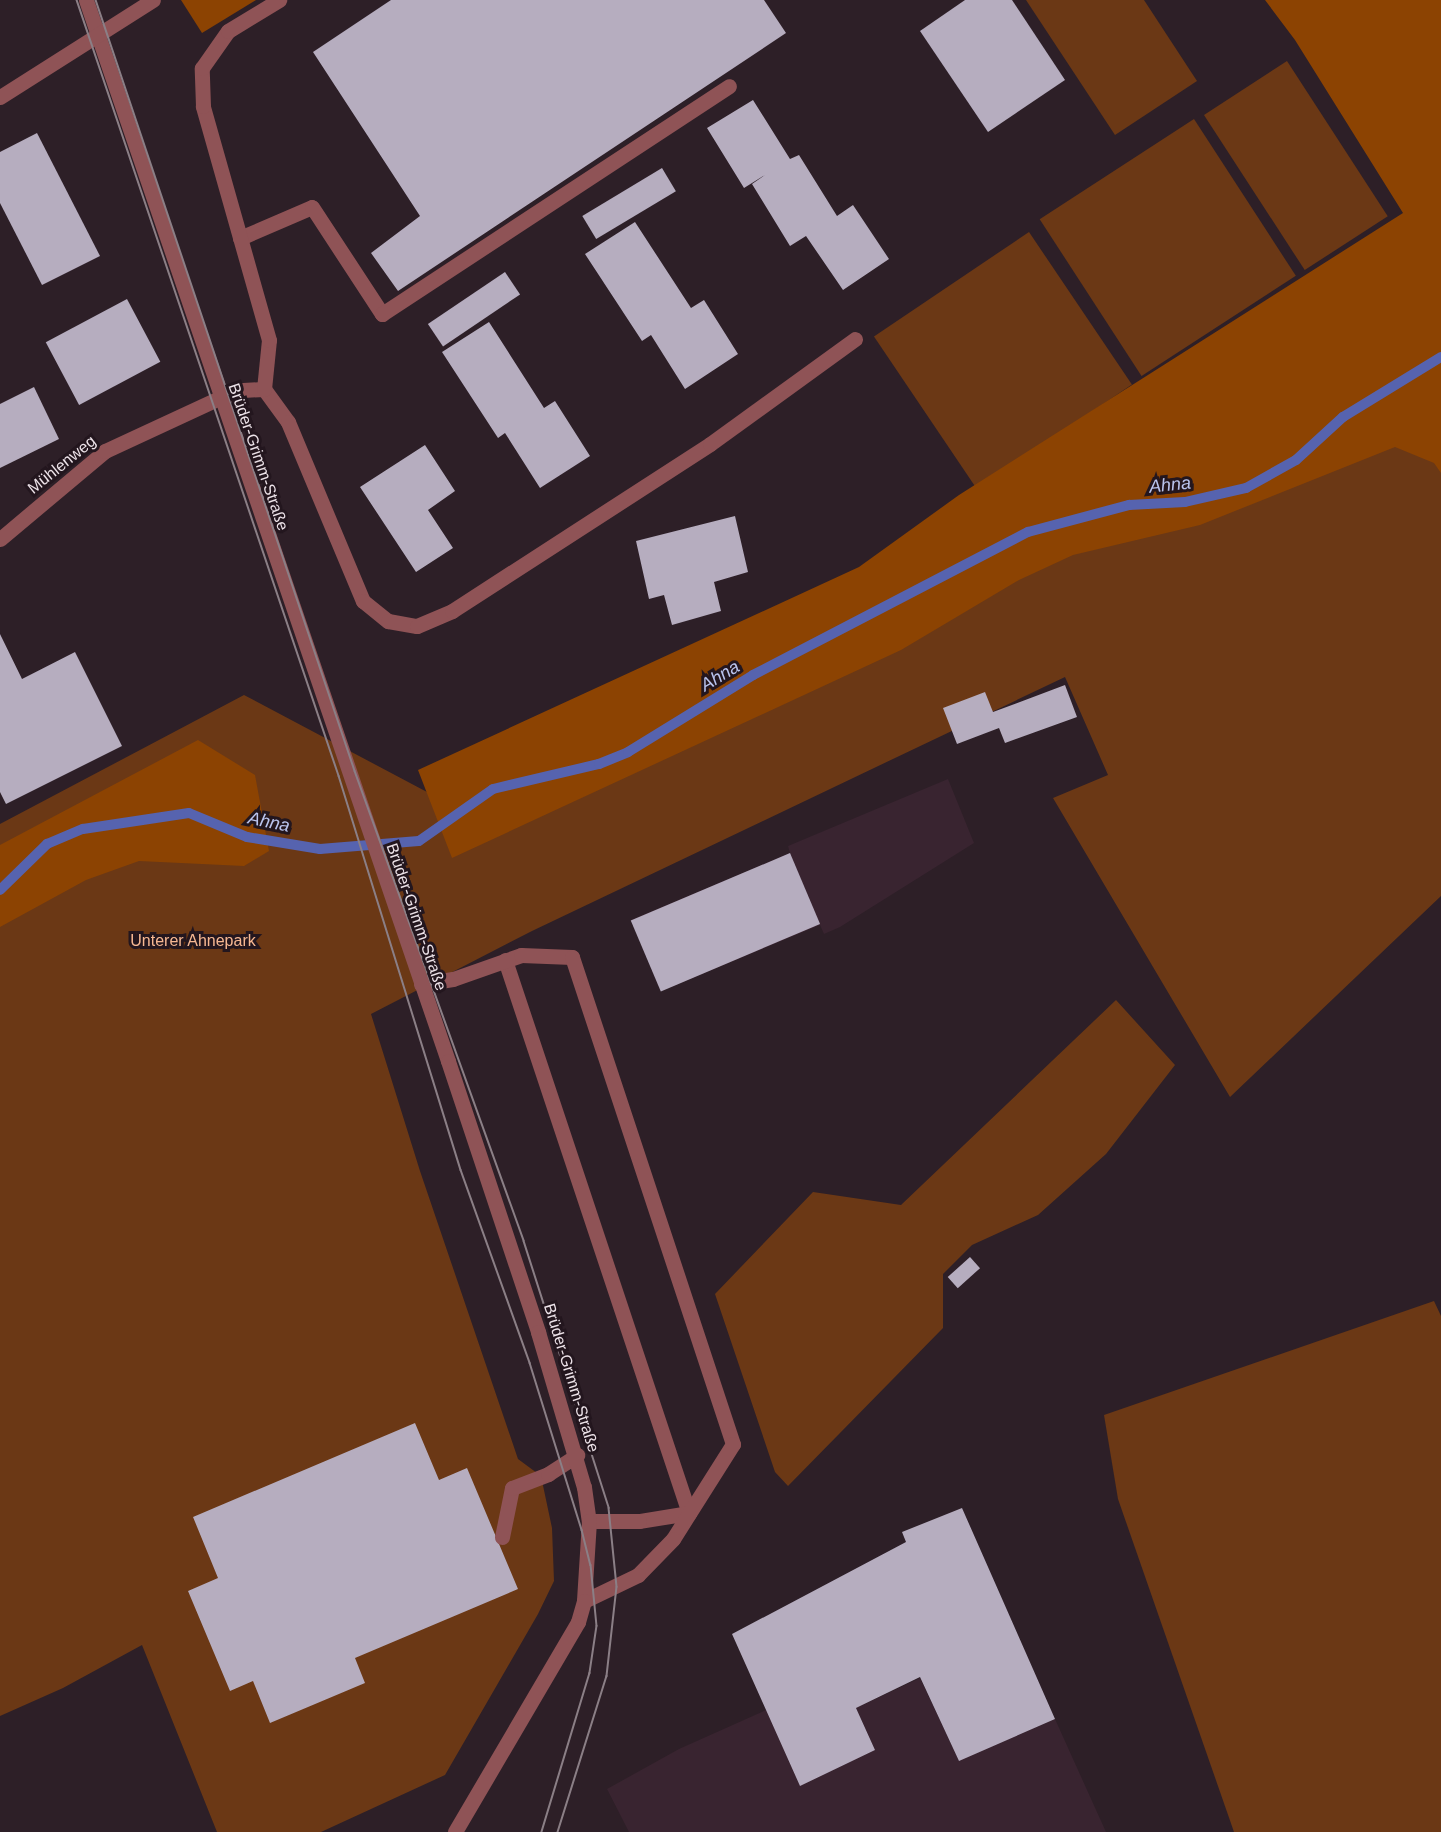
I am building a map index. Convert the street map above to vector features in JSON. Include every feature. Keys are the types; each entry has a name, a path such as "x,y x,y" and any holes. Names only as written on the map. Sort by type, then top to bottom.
{"street":[{"name":"Brüder-Grimm-Straße","path":"86,0 219,398 421,984 577,1455 589,1521 584,1601 560,1659 455,1832"},
{"path":"0,97 97,38 153,0"},
{"path":"279,0 228,31 202,68 203,106 269,340 264,389 288,422 363,601 388,621 417,626 452,611 710,444 855,339"},
{"path":"240,238 312,207 382,314 729,87"},
{"name":"Mühlenweg","path":"0,539 105,451 219,398 243,390 264,389"},
{"path":"421,984 453,979 521,955 572,957 733,1444 673,1539 638,1575 584,1601"},
{"path":"505,960 689,1513"},
{"path":"502,1537 512,1488 548,1474 577,1455"},
{"path":"589,1521 639,1521 689,1513"}],"shaded area":[{"path":"181,0 256,0 202,33"},
{"path":"1265,0 1441,0 1441,473 1434,463 1395,447 1200,525 1073,555 1019,580 901,650 452,858 418,770 859,567 959,495 1403,213 1295,40"},
{"path":"198,740 255,775 269,851 244,866 139,861 86,880 0,927 0,845"},
{"path":"948,779 974,843 840,927 824,934 820,925 661,991 631,920 790,853 788,846"},
{"path":"920,1678 959,1760 1055,1719 1106,1832 629,1832 607,1789 679,1749 766,1710 875,1750 856,1708"}],"green space":[{"path":"1026,0 1144,0 1197,81 1115,135"},
{"path":"1287,61 1388,216 1305,270 1204,115"},
{"path":"1194,119 1296,276 1142,376 1040,219"},
{"name":"Unterer Ahnepark","path":"1441,225 1441,896 1230,1097 1053,798 1108,775 1065,677 532,931 371,1014 420,1171 518,1459 541,1476 552,1528 554,1581 538,1614 445,1775 321,1832 217,1832 142,1645 63,1688 0,1716 0,824 244,695 427,792 862,587"},
{"path":"1029,232 1132,385 977,489 874,337"},
{"path":"1116,1000 1175,1065 1106,1154 1038,1215 972,1245 943,1274 943,1328 788,1486 775,1472 715,1294 813,1192 901,1205"},
{"path":"1434,1301 1441,1316 1441,1832 1234,1832 1118,1499 1104,1415"}],"building":[{"path":"391,0 764,0 786,33 398,291 371,253 420,216 313,52"},
{"path":"965,0 1012,0 1065,80 988,132 920,31"},
{"path":"753,100 790,159 799,155 837,216 853,205 889,259 843,290 806,236 790,246 752,184 765,175 744,188 707,128"},
{"path":"37,133 100,256 42,285 0,203 0,152"},
{"path":"662,168 676,191 596,239 582,216"},
{"path":"635,222 691,308 704,300 738,354 685,389 651,335 642,341 585,254"},
{"path":"505,272 520,294 443,346 428,324"},
{"path":"127,299 160,362 79,405 46,342"},
{"path":"489,322 544,408 555,401 590,456 540,488 505,433 498,438 442,352"},
{"path":"34,387 59,439 0,468 0,404"},
{"path":"425,445 455,491 428,510 453,548 416,572 360,487"},
{"path":"735,516 748,572 714,582 721,611 672,625 664,595 649,599 636,541"},
{"path":"0,634 22,679 75,652 122,746 6,804 0,792"},
{"path":"1065,685 1077,717 1005,743 999,728 957,744 943,708 985,692 993,712"},
{"path":"790,853 820,924 661,991 631,921"},
{"path":"970,1257 980,1268 958,1288 948,1277"},
{"path":"415,1423 439,1480 467,1468 518,1589 355,1658 365,1683 270,1723 253,1681 230,1691 188,1591 218,1578 193,1517"},
{"path":"962,1508 1055,1719 959,1761 920,1677 856,1708 875,1750 800,1786 732,1634 906,1542 902,1532"}],"waterway":[{"name":"Ahna","path":"0,890 47,844 83,829 189,813 247,837 320,849 419,841 493,789 599,764 628,752 753,675 1028,532 1129,505 1185,502 1246,488 1296,460 1343,417 1441,357"}],"tram line":[{"path":"77,0 339,776 461,1170 530,1363 591,1565 597,1626 590,1673 542,1832"},
{"path":"96,0 355,771 524,1241 609,1508 617,1587 607,1676 558,1832"}]}
